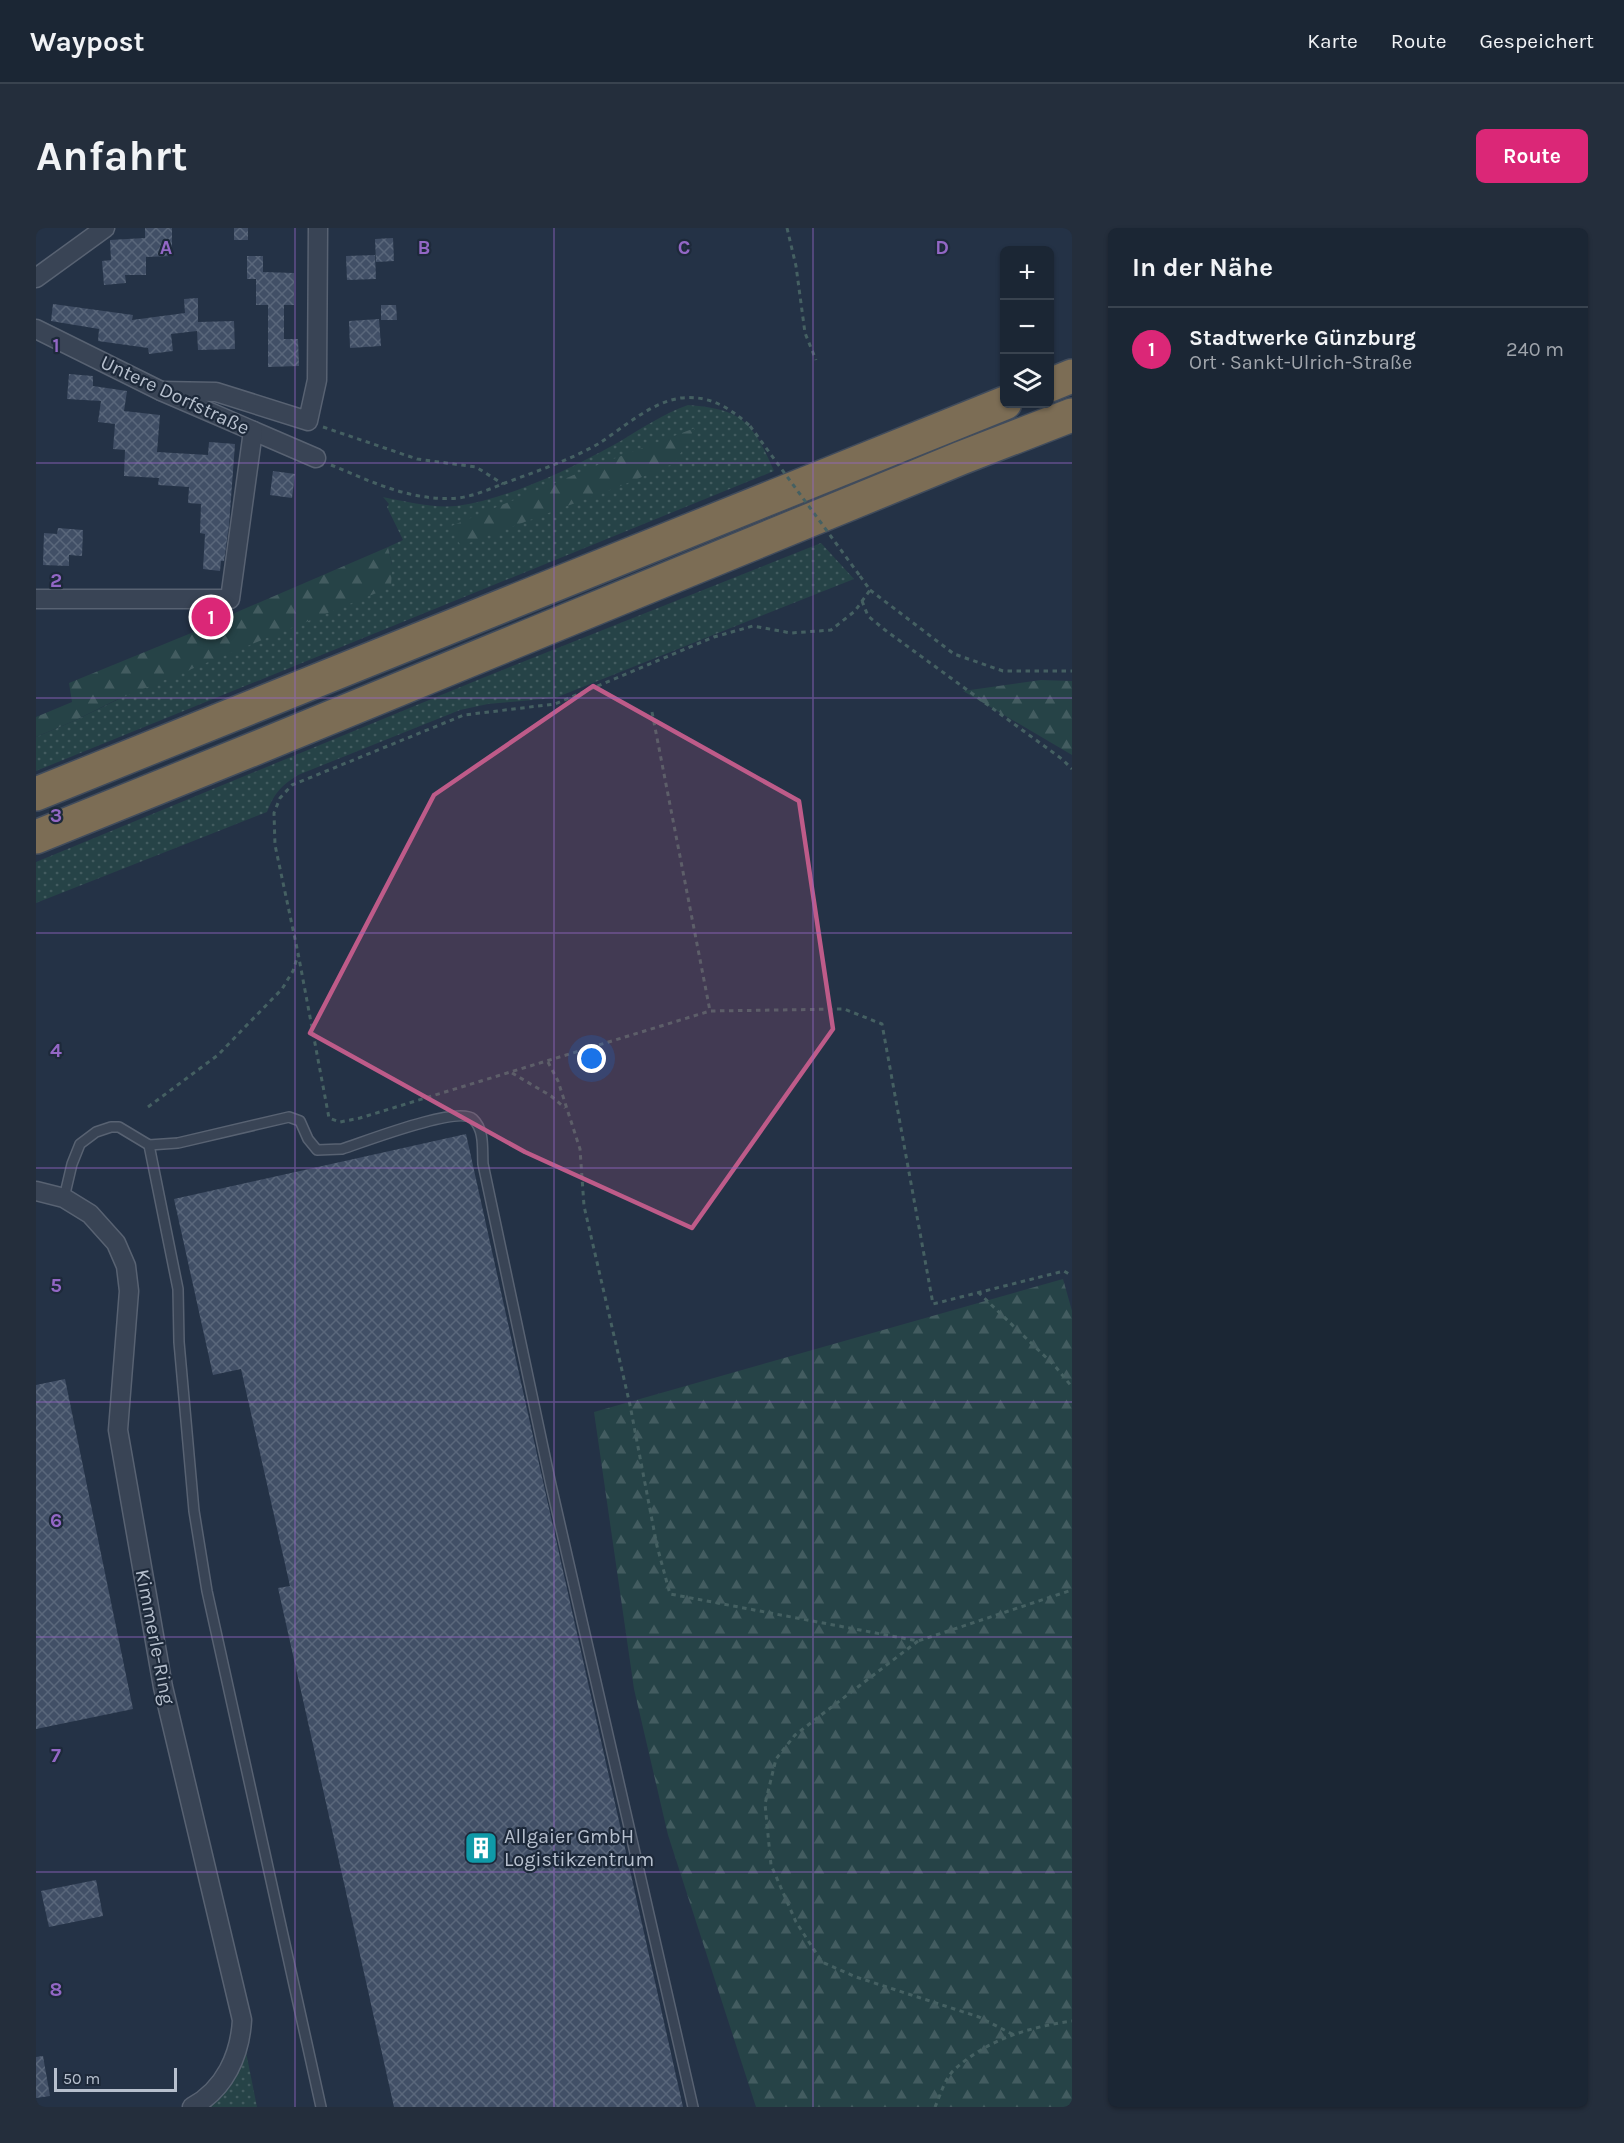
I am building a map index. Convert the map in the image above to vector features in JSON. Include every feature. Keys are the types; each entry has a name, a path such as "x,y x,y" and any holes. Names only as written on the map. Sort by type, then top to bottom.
{"highway":[{"path":"1054,383 1072,376"},
{"path":"36,794 1000,405"},
{"path":"36,837 1072,415"}],"street":[{"path":"36,278 105,228"},
{"path":"161,391 216,392 308,420 317,380 318,228"},
{"name":"Untere Dorfstraße","path":"36,328 161,391 316,458"},
{"path":"36,599 230,599 254,431"},
{"name":"Kimmerle-Ring","path":"36,1191 64,1198 90,1214 109,1233 122,1254 127,1272 129,1304 118,1430 163,1687 242,2019 238,2048 226,2075 208,2096 192,2107"}],"lane":[{"path":"64,1198 72,1164 80,1144 96,1132 111,1126 119,1126 149,1145 178,1143 289,1117 300,1121 308,1140 317,1150 342,1149 445,1116 463,1115 473,1119 481,1131 483,1164 549,1473 693,2107"},
{"path":"149,1145 178,1289 179,1342 189,1431 194,1511 207,1591 321,2107"}],"path":[{"path":"787,228 796,266 805,333 816,360"},
{"path":"316,458 377,484 416,496 459,498 488,490 566,461 655,407 681,398 714,400 734,411 750,426 870,590 954,654 1003,671 1072,671"},
{"path":"308,420 336,433 417,459 476,467 502,484"},
{"path":"870,590 855,611 831,630 791,633 753,626 714,637 555,704 464,715 292,785 280,798 274,813 275,845 329,1118 340,1122 360,1118 711,1011 844,1009 882,1024 933,1304 1064,1271 1072,1276"},
{"path":"862,601 868,616 885,630 1062,759 1072,769"},
{"path":"652,712 711,1011"},
{"path":"148,1107 218,1055 282,989 292,971 298,953"},
{"path":"548,1062 558,1081 580,1149 584,1206 630,1405 657,1546 670,1594 918,1641"},
{"path":"512,1073 551,1096 566,1109"},
{"path":"978,1292 1055,1366 1072,1387"},
{"path":"1014,2035 979,2017 856,1977 822,1962 796,1922 771,1865 765,1804 776,1759 795,1735 918,1641 1072,1590"},
{"path":"935,2107 952,2071 997,2040 1072,2021"}],"highlighted area":[{"path":"593,686 799,801 833,1029 692,1228 525,1152 310,1033 434,795"}],"green space":[{"path":"688,405 722,410 744,422 759,441 774,471 36,771 36,737 76,720 392,565 388,547 403,540 387,507 389,504 383,497 420,504 456,506 497,497 582,462 661,417"},
{"path":"695,428 675,463 623,485 461,546 449,527 600,464"},
{"path":"821,543 854,579 555,698 488,704 460,710 298,775 279,790 267,812 36,903 36,862 480,679"},
{"path":"388,547 392,565 391,587 116,700 36,737 36,717 72,702 69,683 223,620"},
{"path":"1041,680 1072,681 1072,755 963,691"},
{"path":"1063,1279 1072,1311 1072,2107 756,2107 668,1835 634,1689 594,1412"},
{"path":"246,2052 257,2107 204,2107 234,2078"}],"building":[{"path":"145,228 172,228 172,256 146,257 146,275 125,275 126,283 104,285 102,261 111,260 110,240 145,238"},
{"path":"234,228 248,228 248,240 234,240"},
{"path":"393,238 394,261 376,262 375,239"},
{"path":"375,255 376,279 347,280 346,256"},
{"path":"247,256 263,256 263,272 294,273 294,305 284,305 284,339 298,339 299,366 268,367 268,305 256,305 256,279 247,279"},
{"path":"198,298 198,322 234,321 235,349 198,350 197,331 171,334 173,351 149,354 148,348 98,341 99,329 51,321 53,304 133,315 132,320 185,313 184,299"},
{"path":"381,305 396,305 397,320 381,320"},
{"path":"379,319 381,346 350,348 349,321"},
{"path":"69,374 93,376 93,386 127,391 124,411 160,415 157,452 208,455 209,442 235,444 229,525 224,561 221,561 220,571 203,569 205,534 200,533 201,504 188,503 189,487 158,485 159,478 124,476 125,450 113,449 115,424 98,422 101,401 67,399"},
{"path":"273,471 295,474 292,498 270,495"},
{"path":"58,528 83,530 82,556 69,555 69,566 43,565 44,533 57,534"},
{"name":"Allgaier GmbH Logistikzentrum","path":"466,1134 683,2107 394,2107 278,1588 290,1586 241,1369 213,1375 174,1199"},
{"path":"65,1379 133,1709 36,1729 36,1385"},
{"path":"96,1880 103,1916 49,1927 41,1891"},
{"path":"43,2056 50,2096 36,2098 36,2057"}],"place":[{"name":"Stadtwerke Günzburg","path":"211,617"},
{"name":"Allgaier GmbH Logistikzentrum","path":"481,1848"}]}
